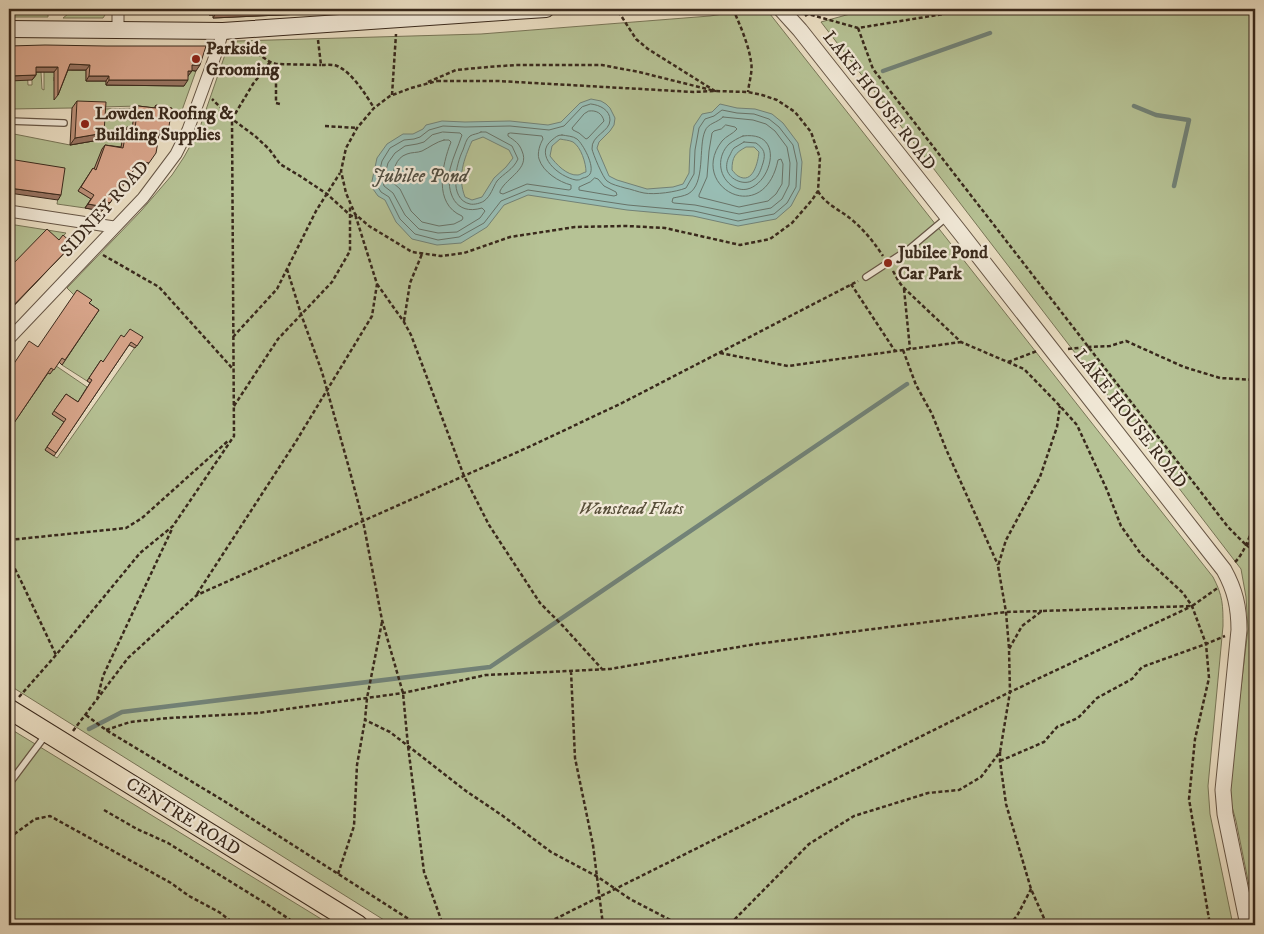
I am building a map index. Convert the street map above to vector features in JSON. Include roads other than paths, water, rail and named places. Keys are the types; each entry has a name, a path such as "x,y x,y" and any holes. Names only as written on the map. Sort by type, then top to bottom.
{"main road":[{"path":"9,29 223,31 368,15 546,9"},
{"name":"CENTRE ROAD","path":"9,708 358,925"}],"street":[{"path":"118,9 118,30"},
{"name":"LAKE HOUSE ROAD","path":"781,9 800,30 948,216 1224,570 1232,586 1239,613 1223,790 1225,814 1248,925"},
{"name":"SIDNEY ROAD","path":"9,339 143,198 176,154 202,94 223,31"},
{"path":"9,211 114,228"}],"lane":[{"path":"9,121 64,123"},
{"path":"866,277 909,249 948,216"},
{"path":"9,784 48,732"}],"water":[{"name":"Jubilee Pond","path":"591,99 601,101 610,108 615,118 614,125 599,142 597,148 609,176 647,189 673,187 683,184 689,173 690,149 694,126 702,114 712,112 720,104 737,108 755,109 772,114 783,123 798,143 802,162 800,189 791,206 776,219 738,226 693,216 627,210 528,195 504,205 487,227 461,243 437,245 412,239 396,222 385,200 378,196 373,189 372,181 377,158 387,144 403,134 413,134 423,129 426,125 442,121 510,121 548,125 561,122 580,103","holes":["483,137 509,150 513,158 494,178 482,197 472,200 465,197 462,182 462,168 472,141","560,139 576,144 581,151 586,172 578,175 570,174 552,159 550,156 552,146","746,147 754,147 759,152 754,171 751,175 743,178 737,176 732,170 737,153"]}],"waterway":[{"path":"883,71 990,33"},
{"path":"1134,106 1156,115 1189,120 1174,186"},
{"path":"89,729 122,712 490,667 907,384"}],"place":[{"name":"Parkside Grooming","path":"196,59"},
{"name":"Lowden Roofing & Building Supplies","path":"85,124"},
{"name":"Jubilee Pond Car Park","path":"888,263"}],"park label":[{"name":"Wanstead Flats","path":"631,509"}]}
